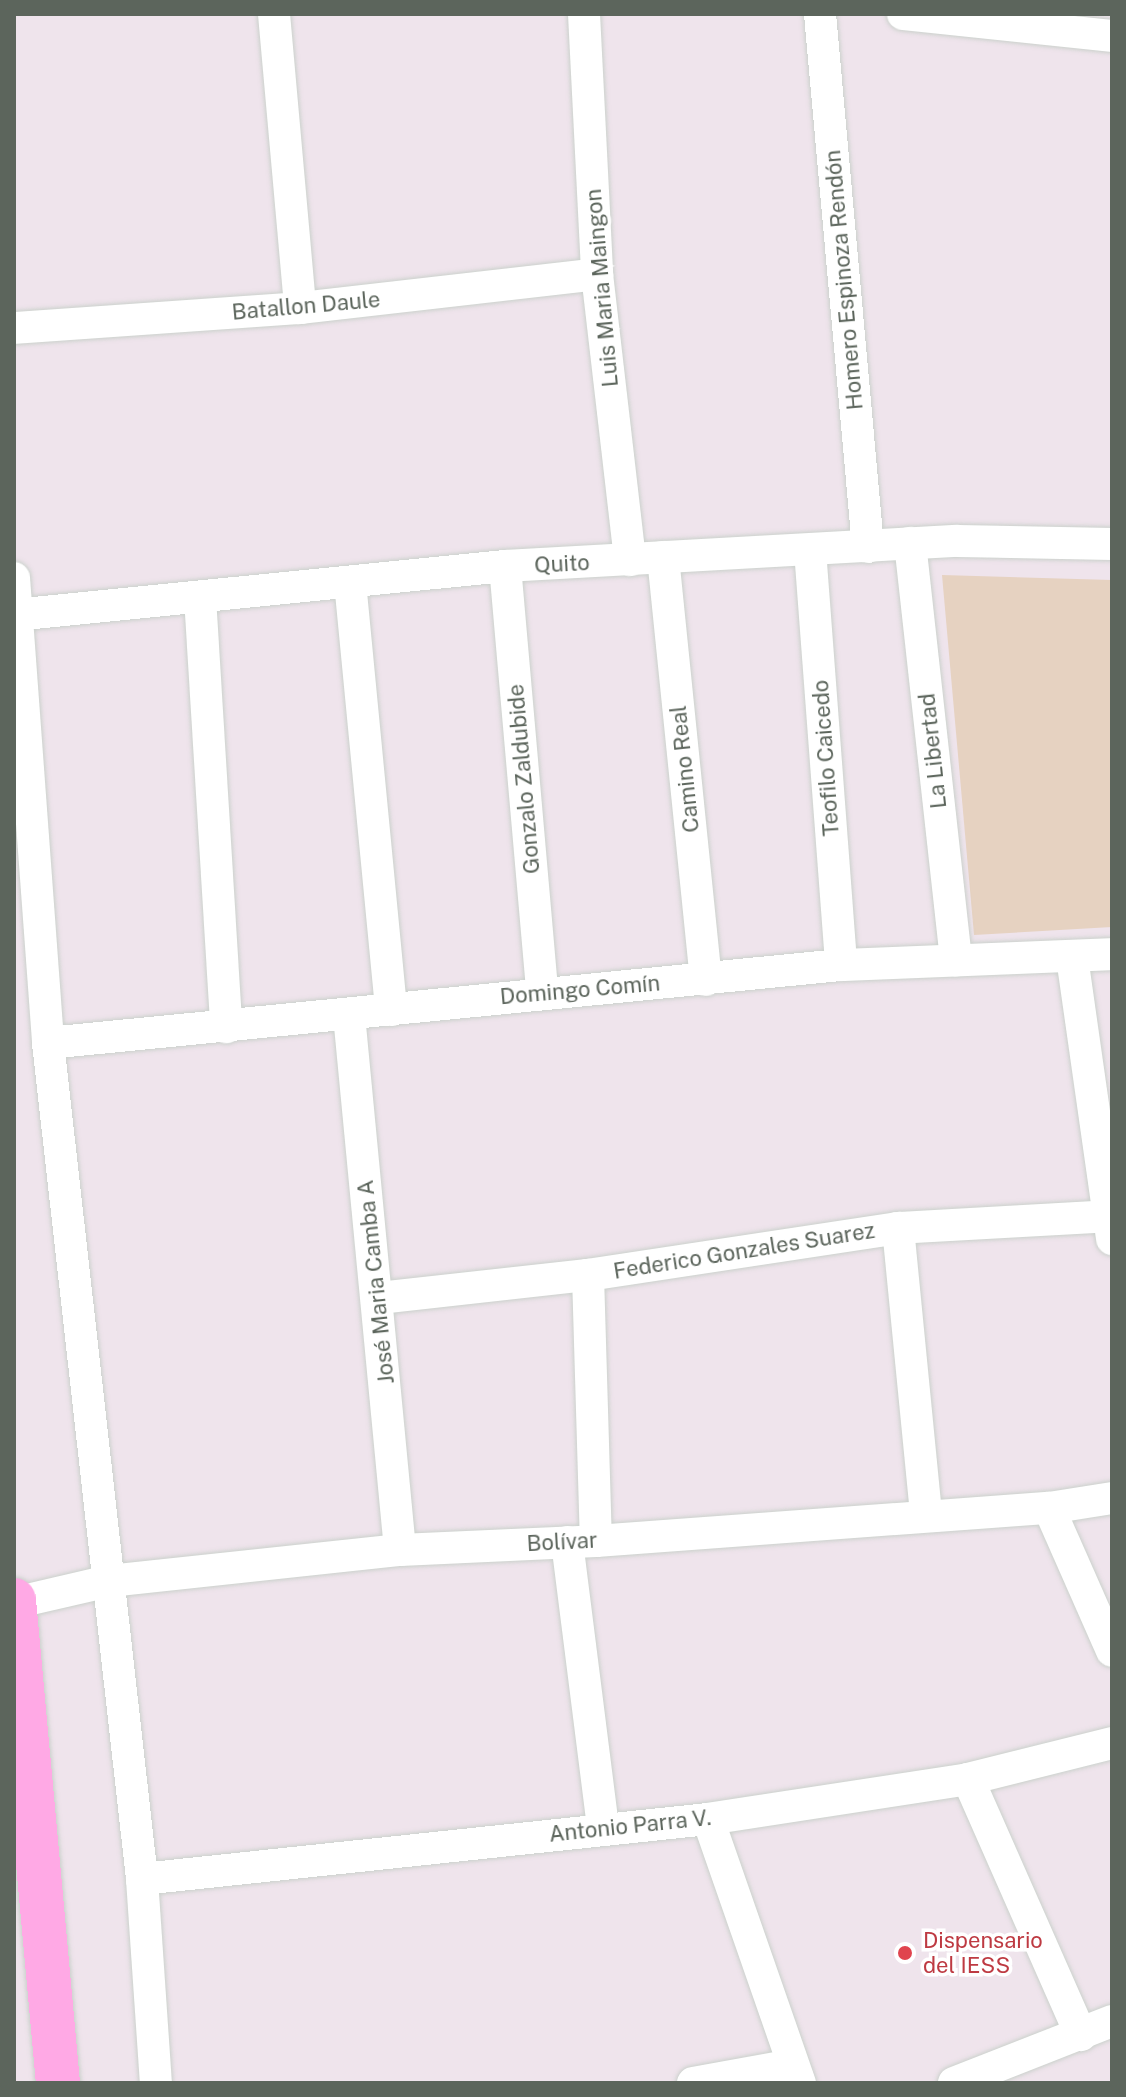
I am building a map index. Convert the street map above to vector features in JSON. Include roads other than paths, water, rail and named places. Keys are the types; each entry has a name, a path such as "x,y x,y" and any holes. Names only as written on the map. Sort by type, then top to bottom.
{"main road":[{"path":"14,1602 58,2083"}],"street":[{"path":"274,14 300,308"},
{"name":"Luis Maria Maingon","path":"584,14 597,274 630,560"},
{"name":"Homero Espinoza Rendón","path":"820,14 868,547"},
{"path":"903,14 973,17 1112,36"},
{"name":"Batallon Daule","path":"14,328 300,308 597,274"},
{"name":"Quito","path":"16,615 505,566 910,543 1112,544"},
{"name":"La Libertad","path":"910,543 956,960"},
{"name":"Teofilo Caicedo","path":"810,550 841,965"},
{"name":"Camino Real","path":"663,557 706,980"},
{"name":"Gonzalo Zaldubide","path":"505,566 542,991"},
{"path":"14,578 48,1043 142,1879 156,2083"},
{"path":"350,582 391,1010"},
{"path":"200,597 226,1027"},
{"name":"Domingo Comín","path":"48,1043 349,1015 542,991 706,980 841,965 1112,954"},
{"path":"1072,957 1111,1228"},
{"name":"José Maria Camba A","path":"349,1015 379,1298 400,1550"},
{"path":"898,1228 926,1513"},
{"name":"Federico Gonzales Suarez","path":"379,1298 588,1275 898,1228 1111,1228"},
{"path":"588,1275 582,1542 603,1828"},
{"name":"Bolívar","path":"14,1602 109,1581 400,1550 582,1542 926,1513 1049,1508 1112,1498"},
{"path":"1049,1508 1112,1651"},
{"name":"Antonio Parra V.","path":"142,1879 708,1819 968,1779 1112,1743"},
{"path":"968,1779 1081,2035"},
{"path":"693,2083 796,2074 708,1819"},
{"path":"954,2083 1112,2021"}],"place":[{"name":"Dispensario del IESS","path":"905,1953"}]}
